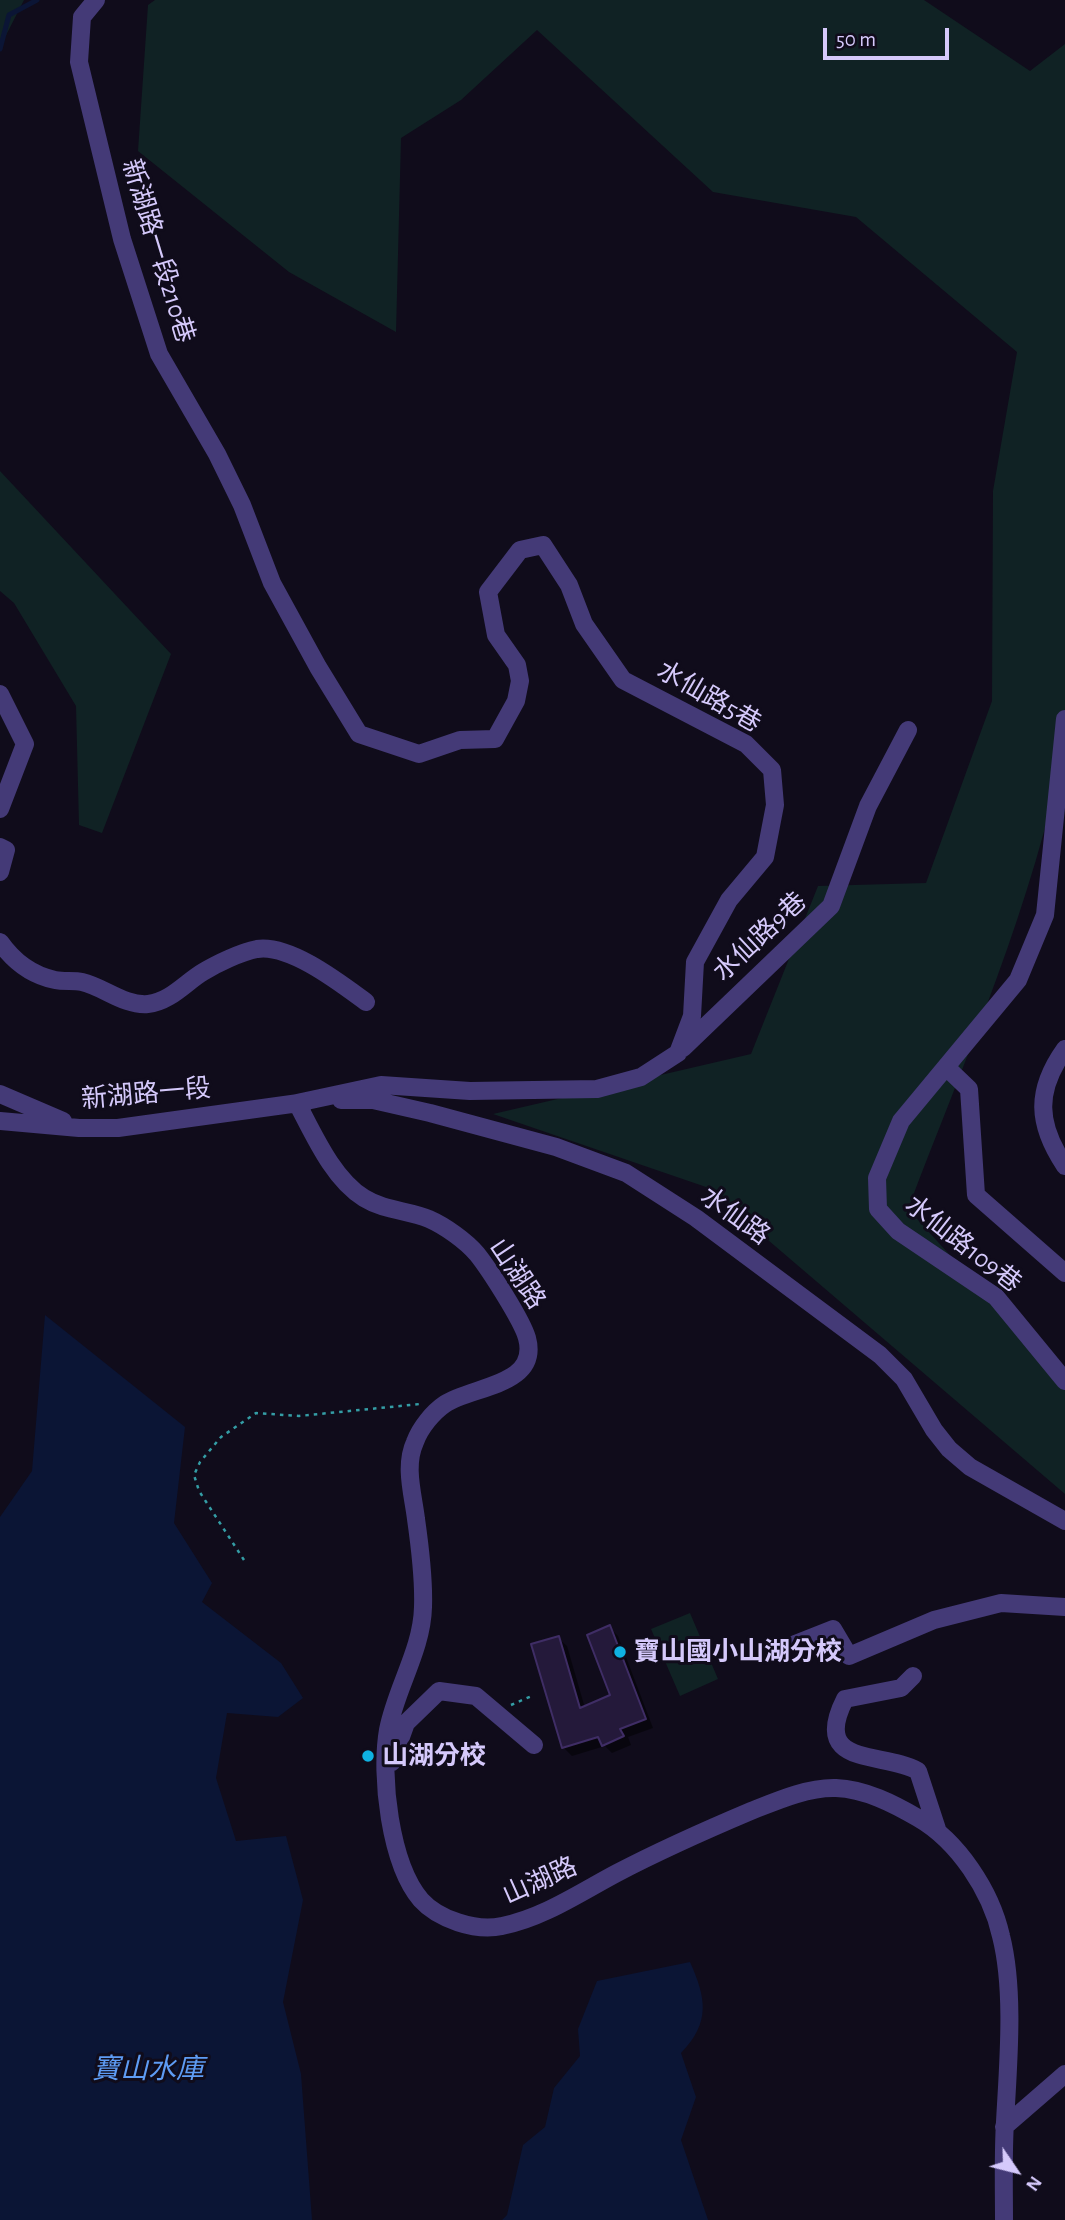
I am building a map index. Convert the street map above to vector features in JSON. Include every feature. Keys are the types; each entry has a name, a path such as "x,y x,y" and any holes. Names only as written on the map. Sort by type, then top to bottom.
{"street":[{"name":"新湖路一段210巷","path":"96,0 82,17 79,62 122,239 159,354 217,454 242,505 272,583"},
{"name":"水仙路5巷","path":"272,583 359,734 419,754 460,740 495,739 516,701 520,681 517,665 496,635 488,592 520,551 543,545 569,585 584,624 624,680 746,744 772,770 775,805 765,857 729,900 695,962 692,1016 678,1053"},
{"path":"0,694 25,744 0,809"},
{"name":"水仙路109巷","path":"1065,719 1045,915 1018,980 901,1121 877,1178 878,1209 898,1231 996,1297 1065,1381"},
{"name":"水仙路9巷","path":"678,1053 831,906 868,806 908,730"},
{"path":"0,847 6,850 0,872"},
{"path":"0,942 12,959 32,973 56,981 82,982 125,1000 149,1004 189,984 202,972 257,949 280,950 330,976 366,1002"},
{"path":"1065,1049 1041,1097 1051,1145 1065,1166"},
{"path":"297,1103 381,1085 470,1091 597,1088 641,1077 678,1053"},
{"name":"水仙路109巷","path":"946,1068 969,1089 976,1195 1065,1273"},
{"path":"0,1094 79,1128"},
{"name":"水仙路","path":"297,1103 373,1100 556,1147 626,1173 696,1218 880,1355 904,1379 934,1430 970,1467 1065,1521"},
{"name":"新湖路一段","path":"0,1121 79,1128 173,1122 297,1103"},
{"name":"山湖路","path":"297,1103 344,1180 362,1197 388,1209 427,1218 476,1252 515,1311 527,1339 528,1356 513,1377 447,1402 431,1416 414,1442 409,1470 418,1526 423,1608 418,1642 388,1731 387,1775 393,1835 404,1873 422,1902 443,1916 469,1925 499,1927 559,1905 694,1835 782,1799 834,1788 868,1794 937,1829 985,1892 1002,1936 1009,2059 1004,2127 1004,2220"},
{"path":"795,1644 833,1629 849,1657 934,1620 1001,1603 1065,1607"},
{"path":"913,1676 901,1688 845,1699 838,1712 835,1730 840,1742 858,1757 905,1764 918,1771 937,1829"},
{"path":"387,1775 406,1723 439,1691 476,1696 534,1745"},
{"path":"1004,2127 1048,2085 1065,2074"}],"path":[{"path":"244,1560 199,1492 194,1475 221,1437 256,1413 299,1416 447,1402"},
{"path":"495,1712 534,1695"}],"shaded area":[{"path":"0,0 24,0 0,47"},
{"path":"155,0 924,0 1030,71 1065,44 1065,742 1052,802 1017,920 908,1209 1065,1382 1065,1494 706,1187 493,1114 751,1054 818,886 926,883 992,701 993,491 1017,352 856,217 713,192 537,30 461,100 401,138 396,332 289,272 138,151 148,5"},
{"path":"0,471 171,654 102,833 79,825 76,706 14,603 0,591"},
{"path":"690,1613 718,1679 680,1696 651,1629"}],"water":[{"name":"寶山水庫","path":"45,1315 185,1427 174,1523 212,1583 202,1602 281,1663 303,1698 278,1717 227,1713 216,1778 236,1841 286,1836 303,1900 283,2002 301,2074 312,2220 0,2220 0,1517 32,1471"},
{"path":"690,1962 700,1987 703,2009 697,2031 681,2053 696,2097 681,2140 708,2220 502,2220 507,2215 523,2145 545,2127 554,2088 580,2056 578,2029 597,1981"}],"building":[{"path":"610,1625 646,1719 620,1729 624,1736 602,1746 598,1737 562,1748 531,1644 559,1636 580,1708 610,1695 587,1635"}],"waterway":[{"path":"0,49 9,15 37,0"}],"place":[{"name":"寶山國小山湖分校","path":"620,1652"},
{"name":"山湖分校","path":"368,1756"}]}
